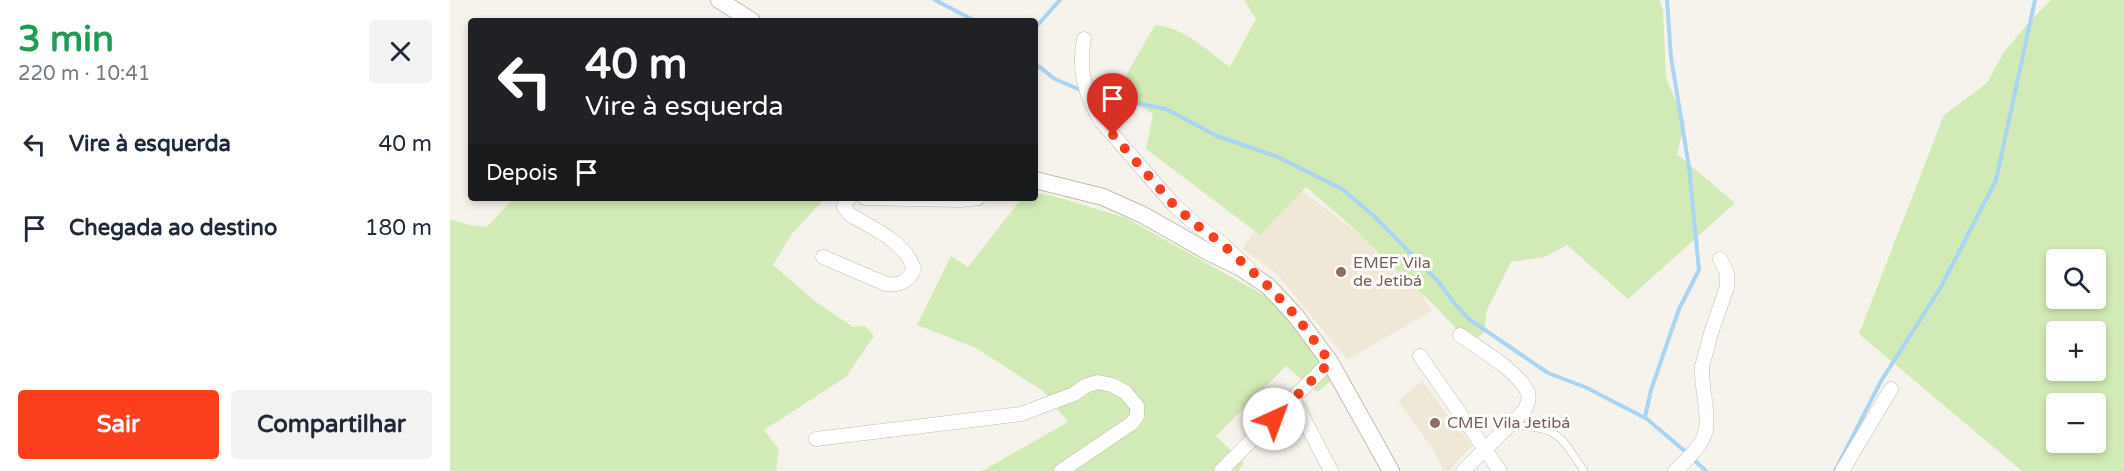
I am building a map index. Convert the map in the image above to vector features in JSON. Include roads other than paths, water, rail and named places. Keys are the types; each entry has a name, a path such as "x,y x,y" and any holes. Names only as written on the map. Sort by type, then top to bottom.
{"street":[{"path":"719,0 747,18"},
{"path":"1084,39 1081,65 1084,88 1101,121 1173,204 1220,242 1268,286 1296,316 1330,362 1391,471"},
{"path":"1038,181 1103,197 1143,215 1241,268 1268,286"},
{"path":"823,257 886,284 897,285 909,278 914,269 910,256 849,214 844,207 846,201"},
{"path":"1675,471 1695,450 1706,429 1701,382 1702,367 1728,280 1720,258"},
{"path":"1460,335 1512,373 1528,394 1528,402 1524,411 1463,471"},
{"path":"1420,356 1500,471"},
{"path":"1221,471 1330,362"},
{"path":"816,439 1021,414 1098,382 1112,385 1125,392 1137,406 1137,416 1131,423 1061,471"},
{"path":"1843,471 1891,389"},
{"path":"1293,398 1331,471"}],"lane":[{"path":"1511,425 1538,427 1556,434 1565,442 1584,471"}],"waterway":[{"path":"935,0 969,18"},
{"path":"1038,25 1060,0"},
{"path":"1645,417 1651,390 1679,309 1699,270 1689,167 1671,57 1667,0"},
{"path":"1835,471 1881,381 1941,287 1996,180 2035,0"},
{"path":"1038,66 1055,79 1078,89"},
{"path":"1093,88 1108,90 1135,103 1166,109 1217,136 1278,157 1342,189 1374,216 1437,280 1469,319 1548,373 1585,387 1647,419 1687,453"},
{"path":"1692,458 1706,471"}],"place":[{"name":"EMEF Vila de Jetibá","path":"1341,272"},
{"name":"CMEI Vila Jetibá","path":"1435,423"}]}
